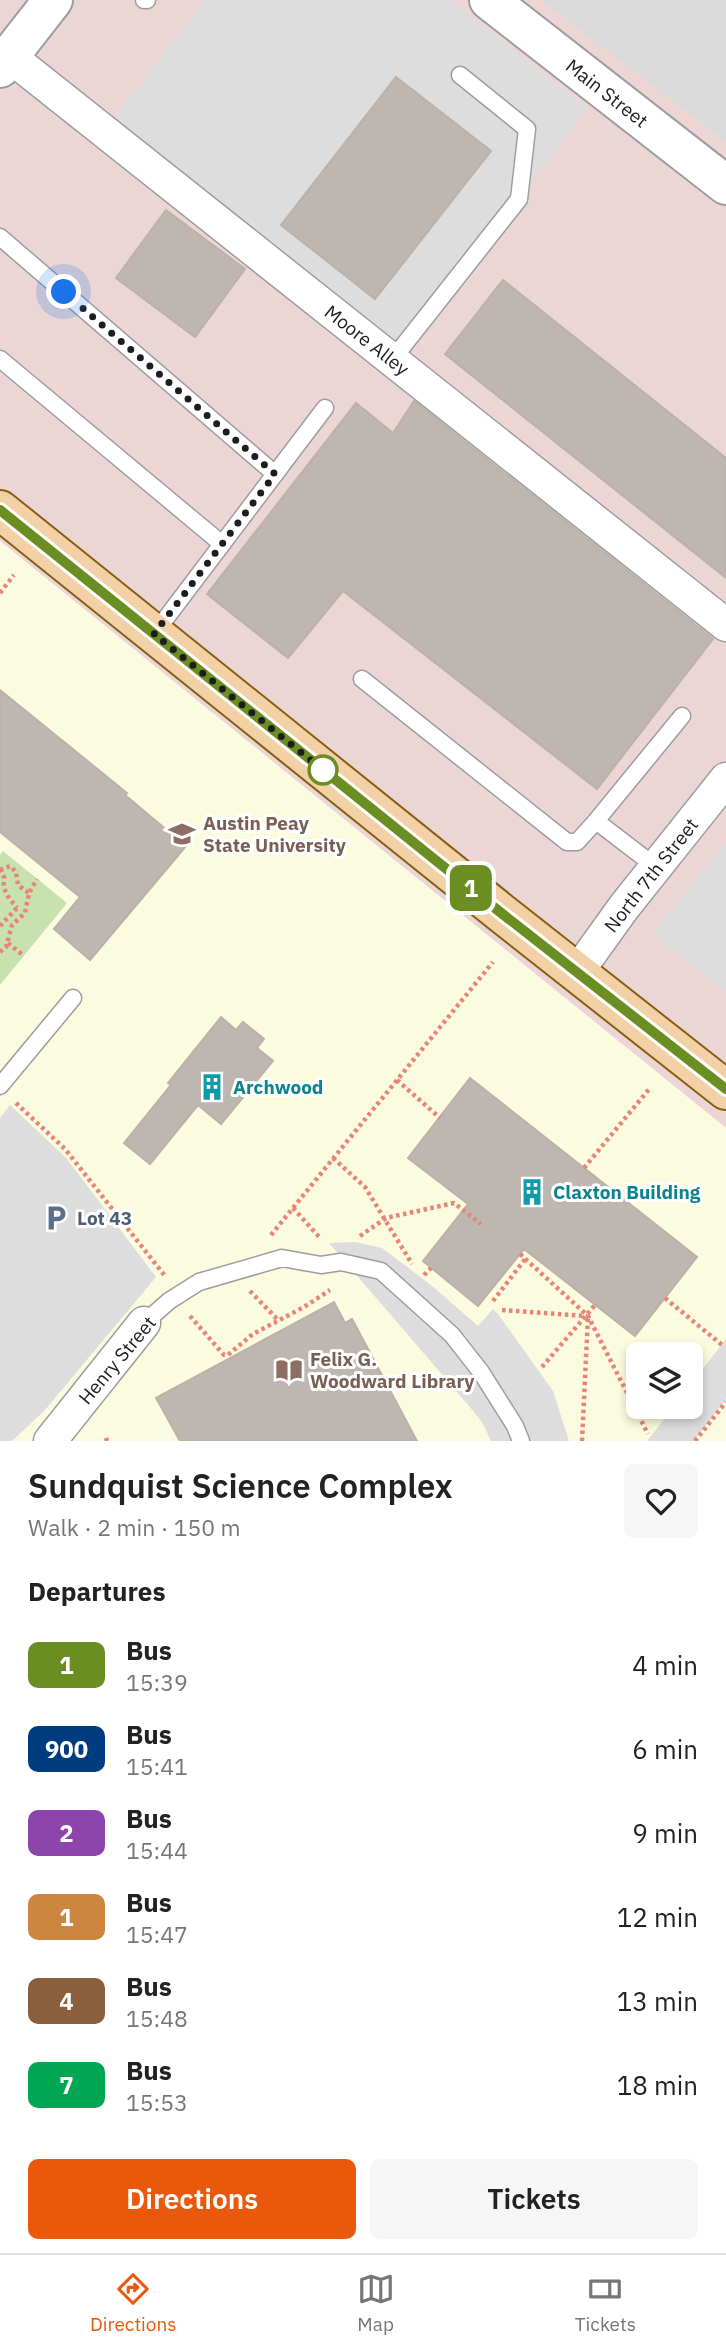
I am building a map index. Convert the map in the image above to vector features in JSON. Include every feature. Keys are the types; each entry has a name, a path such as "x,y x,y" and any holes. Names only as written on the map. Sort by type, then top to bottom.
{"main road":[{"path":"0,510 726,1090"}],"street":[{"path":"4,62 52,0"},
{"name":"Main Street","path":"489,0 726,185"},
{"name":"Moore Alley","path":"4,62 392,360 726,625"},
{"name":"North 7th Street","path":"578,971 726,779"},
{"name":"Henry Street","path":"50,1441 144,1323"}],"lane":[{"path":"392,360 519,199 527,129 460,75"},
{"path":"0,237 275,474"},
{"path":"0,359 222,544"},
{"path":"154,634 325,408"},
{"path":"362,679 567,842 577,842 583,838 682,716"},
{"path":"596,821 656,867"},
{"path":"0,1086 73,998"},
{"name":"Henry Street","path":"144,1323 169,1301 199,1282 282,1258 321,1265 341,1262 381,1271 452,1335 481,1372 521,1441"}],"path":[{"path":"0,593 14,575"},
{"path":"25,913 17,908 6,894 4,877 0,870 9,866 16,872 18,885 29,893"},
{"path":"0,952 8,943 12,925 25,913 29,893 37,879"},
{"path":"0,926 17,908"},
{"path":"8,943 24,956"},
{"path":"269,1238 493,962"},
{"path":"397,1080 440,1118"},
{"path":"584,1168 650,1088"},
{"path":"12,1099 65,1149 167,1280"},
{"path":"334,1158 365,1186 412,1265"},
{"path":"360,1236 386,1218 454,1203 481,1224"},
{"path":"293,1208 321,1239"},
{"path":"520,1254 588,1316 648,1434"},
{"path":"493,1301 526,1258"},
{"path":"424,1275 431,1268"},
{"path":"187,1314 224,1355 253,1334 332,1288"},
{"path":"250,1291 278,1320"},
{"path":"665,1298 722,1345"},
{"path":"542,1367 595,1305"},
{"path":"502,1310 588,1316"},
{"path":"583,1441 588,1316"},
{"path":"695,1441 726,1402"}],"shaded area":[{"path":"0,0 540,0 726,142 726,1128 0,541"},
{"path":"206,0 450,0 588,108 397,353 110,123"},
{"path":"540,0 726,0 726,142"},
{"name":"Austin Peay State University","path":"0,541 726,1128 726,1441 0,1441"},
{"path":"726,842 726,993 653,934"},
{"name":"Lot 43","path":"10,1105 67,1159 156,1277 45,1410 12,1441 0,1441 0,1118"},
{"path":"356,1242 382,1248 431,1285 478,1326 493,1309 553,1391 569,1441 491,1441 482,1422 469,1406 329,1243"},
{"path":"726,1339 726,1399 694,1441 647,1441 664,1419 703,1419 703,1369"}],"green space":[{"path":"3,851 67,903 0,985 0,855"}],"building":[{"path":"396,77 491,151 375,299 281,225"},
{"path":"166,210 245,269 195,337 116,278"},
{"path":"503,280 726,458 726,578 445,354"},
{"path":"414,401 713,639 597,789 343,591 288,658 207,594 356,403 393,433"},
{"path":"0,690 127,793 125,795 186,846 90,960 54,929 80,897 0,832"},
{"name":"Archwood","path":"221,1017 236,1030 243,1022 264,1039 257,1048 273,1061 221,1124 198,1105 150,1164 124,1143"},
{"name":"Claxton Building","path":"470,1078 697,1257 635,1336 524,1249 478,1306 423,1261 468,1204 408,1158"},
{"name":"Felix G. Woodward Library","path":"334,1302 345,1323 352,1319 417,1441 180,1441 156,1398"}],"bus line":[{"name":"1","path":"0,510 500,912 726,1089"}],"place":[{"name":"Austin Peay State University","path":"182,834"},
{"name":"Archwood","path":"212,1087"},
{"name":"Claxton Building","path":"532,1192"},
{"name":"Lot 43","path":"56,1218"},
{"name":"Felix G. Woodward Library","path":"289,1370"}],"route":[{"path":"64,292 275,474 154,634 328,774 323,770"}]}
